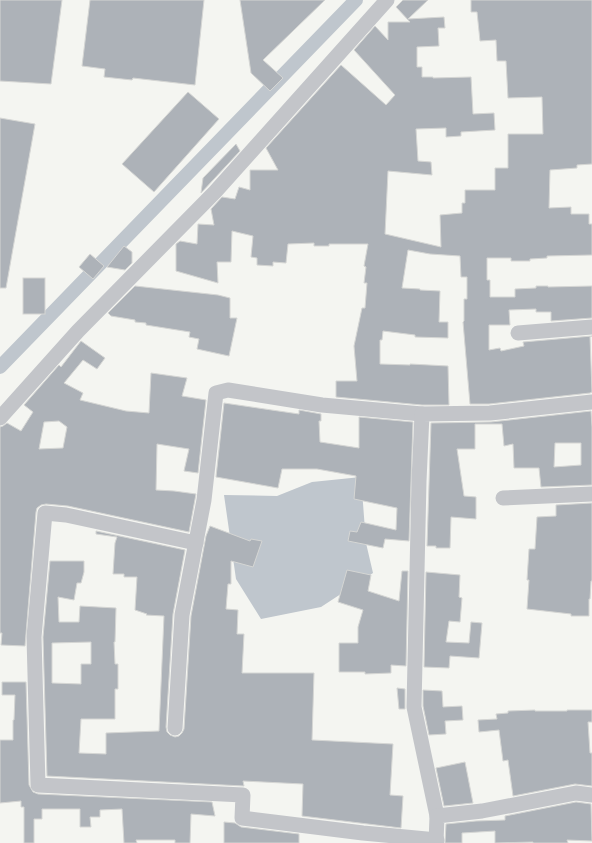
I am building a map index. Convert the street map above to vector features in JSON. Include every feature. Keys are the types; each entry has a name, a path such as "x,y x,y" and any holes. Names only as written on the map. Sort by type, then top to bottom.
{"street":[{"path":"0,418 78,331 215,192 387,0"},
{"path":"518,333 592,327"},
{"path":"175,728 182,615 204,500 216,393 228,390 322,405 422,414 490,413 592,402"},
{"path":"196,543 66,515 45,513 34,637 38,785 243,795 242,818 436,841 437,816 414,707 422,414"},
{"path":"503,498 592,494"},
{"path":"437,816 482,811 576,793 592,795"}],"shaded area":[{"path":"361,477 366,543 373,573 321,607 261,619 236,579 224,495 277,496 312,482"}],"building":[{"path":"0,0 62,0 51,84 0,81"},
{"path":"90,0 204,0 195,85 133,78 132,80 104,77 105,69 82,66"},
{"path":"240,0 325,0 263,60 283,78 270,91 251,73"},
{"path":"403,0 428,0 408,19 444,17 445,28 438,28 439,46 417,47 417,67 422,67 422,77 471,77 473,114 494,113 495,130 461,132 461,136 446,137 446,128 416,129 418,161 431,162 432,175 388,171 385,234 441,247 440,215 462,213 462,203 465,203 465,190 495,190 495,168 508,168 508,134 543,134 542,97 508,98 506,61 497,61 496,40 480,41 477,12 471,12 471,0 592,0 592,164 577,165 577,168 550,170 549,208 571,207 571,214 589,214 589,224 592,224 592,255 547,256 547,258 530,259 530,261 511,261 511,258 487,258 487,280 490,280 490,297 515,297 515,289 536,288 536,286 592,286 592,318 551,321 551,312 536,312 536,309 509,310 510,325 489,325 489,350 500,348 501,351 524,346 523,342 592,336 590,337 592,392 590,393 489,404 470,404 463,322 464,299 467,299 467,277 461,277 460,256 430,254 408,250 402,288 440,291 439,322 448,322 448,338 415,337 415,335 383,331 382,340 380,340 380,364 448,366 449,405 422,405 336,397 336,381 357,381 354,346 362,308 365,308 367,283 364,283 366,267 364,266 368,244 329,244 329,246 314,246 314,243 288,244 286,263 273,262 273,266 257,265 257,258 251,257 253,236 232,231 231,262 217,262 218,283 176,271 176,244 180,241 197,244 198,224 214,225 211,209 222,197 235,199 239,187 250,190 250,170 278,170 266,148 341,65 386,105 395,95 354,50 375,26 388,40 388,22 410,22 396,7"},
{"path":"188,92 219,119 154,192 122,164"},
{"path":"0,118 35,124 6,288 0,288"},
{"path":"236,144 240,151 201,193 203,178"},
{"path":"124,246 132,252 132,263 125,270 107,267"},
{"path":"90,254 104,266 93,279 79,267"},
{"path":"23,278 45,278 45,314 23,314"},
{"path":"135,286 218,295 230,298 230,318 237,318 229,356 197,349 199,339 189,337 190,332 146,325 146,323 135,322 135,320 111,316 108,313"},
{"path":"81,341 105,358 97,369 83,360 64,383 83,393 80,400 126,411 149,413 151,373 187,378 182,396 206,400 198,473 184,471 189,449 157,444 156,490 196,494 189,532 68,506 41,505 37,508 36,512 25,646 1,645 0,427 7,423 21,431 33,412 24,405 59,365 61,367","holes":["59,421 67,427 63,448 39,449 44,422"]},
{"path":"224,403 299,414 299,410 321,414 321,421 319,421 320,442 359,448 359,417 413,422 409,541 385,539 383,548 348,541 350,531 357,532 361,522 396,530 397,508 354,499 356,476 317,469 282,469 278,488 216,477"},
{"path":"591,411 592,485 541,487 539,468 514,468 513,444 504,446 502,424 475,424 475,449 457,449 464,496 476,497 476,519 451,517 450,548 436,548 436,546 427,546 431,423 491,422","holes":["555,443 581,443 581,465 554,467"]},
{"path":"592,503 592,581 589,599 589,616 571,616 571,614 527,609 529,549 535,549 537,517 556,516 556,505"},
{"path":"210,526 250,541 251,539 262,541 253,567 231,561 231,584 228,584 226,609 238,610 237,634 244,634 242,673 314,673 312,740 393,744 390,795 403,796 401,828 302,816 303,784 243,781 244,786 47,776 43,637 50,561 84,561 84,572 81,583 77,583 74,600 58,597 59,622 79,622 80,606 116,608 114,642 115,664 118,664 118,689 115,689 115,719 81,719 79,753 106,754 106,733 159,731 164,616 146,615 147,614 135,610 137,577 124,577 124,574 113,574 115,543 117,537 96,534 96,531 185,550 173,614 166,727 167,732 175,737 179,736 184,729 191,616 206,536","holes":["91,642 91,664 81,664 81,684 52,683 52,643"]},
{"path":"347,570 371,575 368,591 399,601 402,571 408,571 406,666 391,665 391,673 365,674 365,672 339,672 339,643 358,643 358,627 363,610 338,602"},
{"path":"426,572 460,575 459,597 462,598 460,622 449,621 446,642 469,643 471,622 482,623 479,658 450,656 449,668 424,667"},
{"path":"2,682 26,682 29,785 33,792 38,794 212,802 215,816 191,814 190,843 175,843 175,840 136,840 137,843 124,843 122,809 100,810 100,817 90,817 91,827 80,827 80,809 42,809 42,819 34,819 34,843 24,843 24,807 21,807 21,801 0,803 0,740 13,740 15,695 2,695"},
{"path":"397,688 405,689 405,709 399,709"},
{"path":"423,690 442,691 443,707 462,706 463,720 445,721 446,734 429,735 423,706"},
{"path":"592,710 592,722 588,722 590,753 592,753 592,786 575,784 513,796 508,760 503,761 499,730 479,732 478,720 497,719 496,714 508,713 508,711"},
{"path":"465,762 473,803 444,806 436,768"},
{"path":"576,802 591,804 592,841 567,840 568,843 495,843 495,831 462,833 462,843 445,843 446,824 505,820 505,816"},
{"path":"224,822 235,823 241,827 299,834 299,843 224,843"}],"waterway":[{"path":"0,367 356,0"}]}
